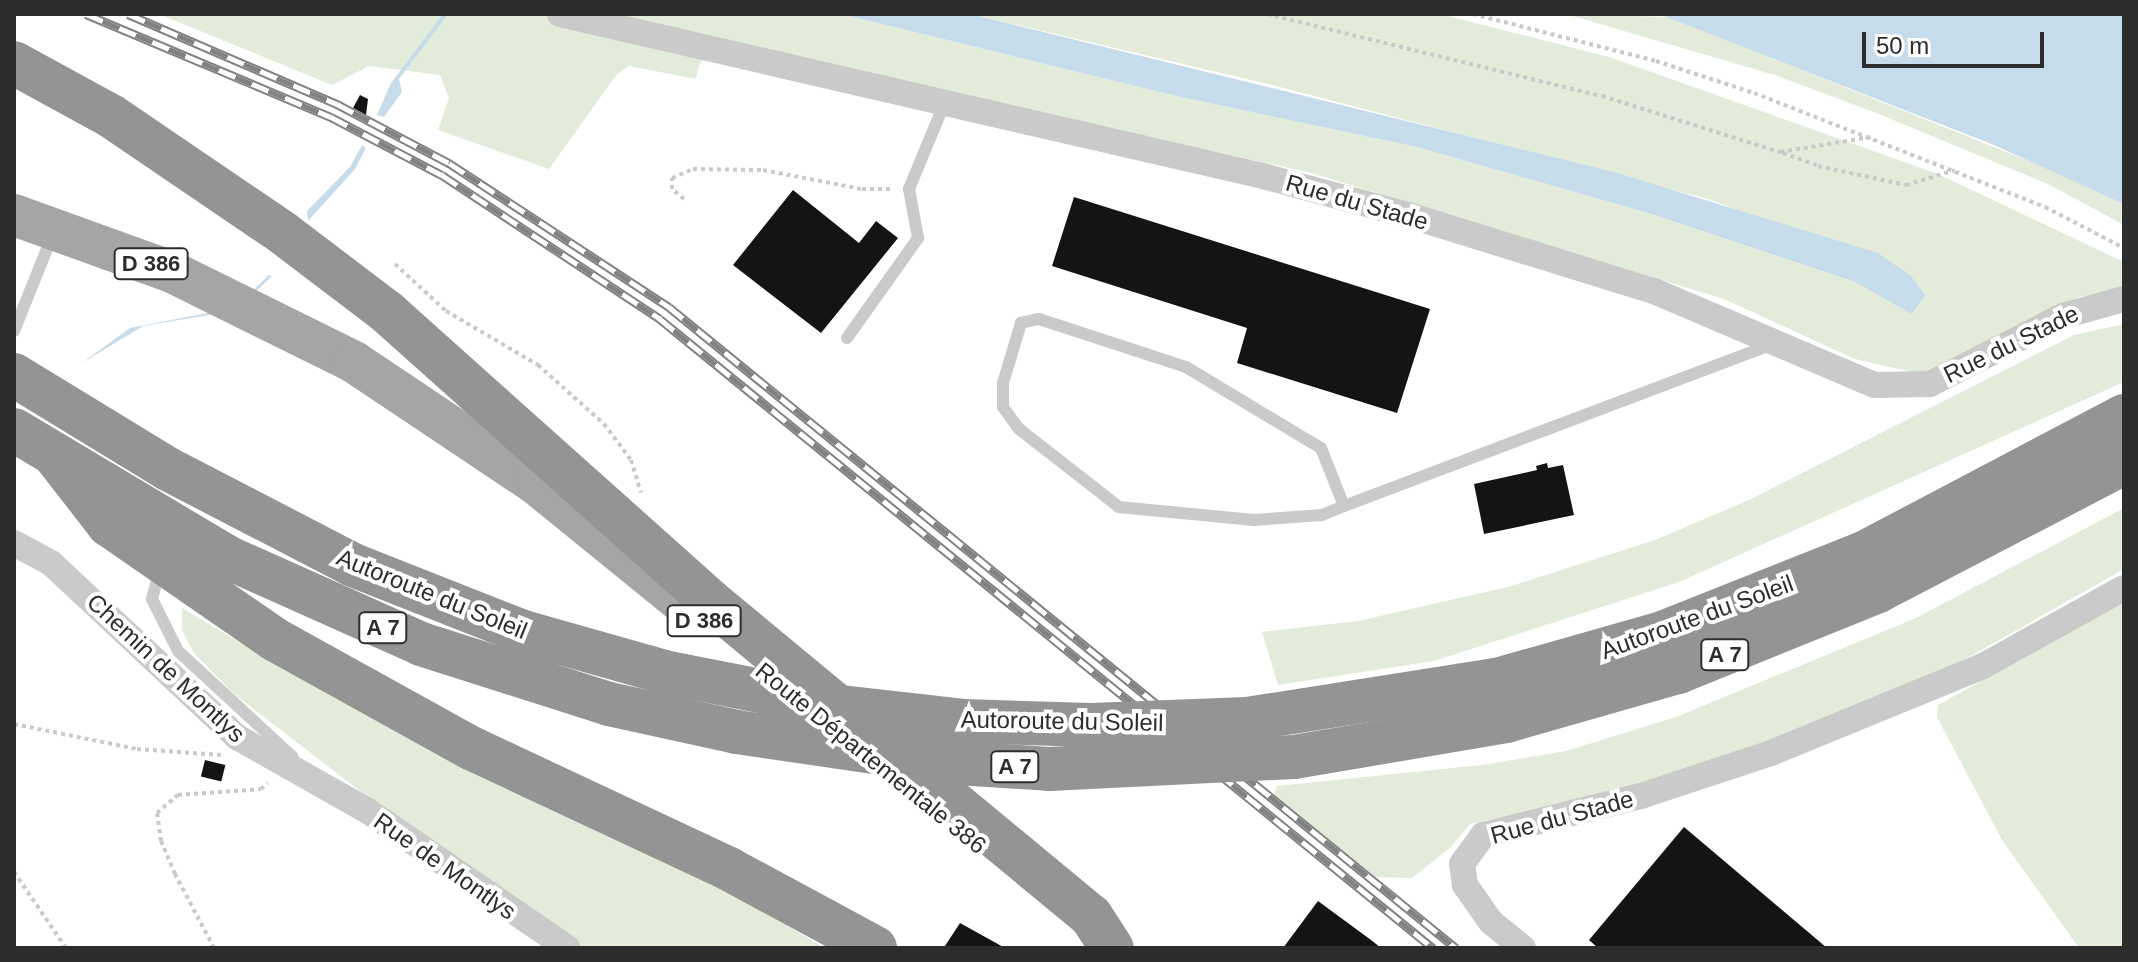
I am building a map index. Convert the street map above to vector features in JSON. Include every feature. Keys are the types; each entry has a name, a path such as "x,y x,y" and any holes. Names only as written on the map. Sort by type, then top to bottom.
{"highway":[{"path":"14,63 111,116 334,270 710,601 1091,916 1112,948"},
{"name":"Autoroute du Soleil","path":"14,375 168,469 353,565 523,632 664,672 841,707 963,721 1091,725 1247,719 1497,680 1665,632 1864,553 2124,416"},
{"name":"Autoroute du Soleil","path":"14,430 229,558 421,644 609,704 737,732 942,762 1049,769 1294,757 1506,721 1678,672 1878,591 2124,463"},
{"path":"56,457 109,525 274,639 369,694 729,869 875,948"}],"main road":[{"name":"D 386","path":"14,215 56,228"},
{"name":"Route Départementale 386","path":"56,228 172,272 283,324 415,399 535,483 1103,948"}],"street":[{"name":"Rue du Stade","path":"560,14 1263,176 1411,216 1654,291 1850,378 1897,388 1930,384 2063,316 2124,299"},
{"name":"Chemin de Montlys","path":"14,543 51,563 198,703 264,755 324,784"},
{"name":"Rue du Stade","path":"1523,948 1491,922 1465,885 1462,864 1483,835 1641,796 1771,753 1983,666 2124,588"},
{"name":"Rue de Montlys","path":"324,784 567,948"}],"lane":[{"path":"847,338 918,238 909,189 945,102"},
{"path":"14,331 56,228"},
{"path":"1344,506 1321,448 1186,367 1056,322 1021,323 1001,396 1009,419 1119,507 1254,520 1322,515 1775,343"},
{"path":"163,563 152,599 178,651 324,784"}],"path":[{"path":"1267,14 1602,96 1818,166 1906,185 1955,170"},
{"path":"1473,14 1656,61 1874,137 2045,207 2124,248"},
{"path":"1780,152 1874,137"},
{"path":"684,199 672,189 672,178 693,169 763,170 862,189 909,189"},
{"path":"395,264 446,311 538,365 604,424 631,460 641,492 624,523"},
{"path":"14,724 168,753 264,755"},
{"path":"214,948 166,852 157,813 178,795 261,789 290,768"},
{"path":"14,872 66,948"}],"green space":[{"path":"159,14 841,14 1176,96 1417,147 1648,213 1855,282 1912,313 1924,295 1911,276 1711,200 1272,85 970,14 1440,14 1609,57 1938,174 2124,262 2124,290 2079,297 1947,367 1920,374 1855,359 1724,299 1311,173 718,41 699,65 696,79 629,66 617,74 549,169 438,130 449,98 440,75 369,66 332,85"},
{"path":"1566,14 1669,17 2079,181 2124,204 2124,225 2048,184 1874,112 1778,76"},
{"path":"2124,324 2124,382 1679,582 1434,661 1278,685 1262,632 1358,621 1508,587 1655,540 1749,500 2074,335"},
{"path":"2124,508 2124,569 1957,664 1720,760 1633,788 1470,824 1450,848 1412,878 1376,877 1274,795 1277,786 1482,765 1566,751 1676,717 1916,618"},
{"path":"2124,602 2124,948 2079,948 2002,840 1937,717 1938,705"},
{"path":"182,608 269,660 753,904 824,948 583,948 395,818 233,693 194,653 182,630"}],"water":[{"path":"443,14 448,14 399,79 402,92 384,117 377,115 391,83"},
{"path":"841,14 970,14 1614,172 1878,253 1911,276 1925,295 1912,314 1855,282 1648,213 1417,147 1176,96"},
{"path":"1659,14 2124,14 2124,204 1994,145"},
{"path":"362,145 366,148 355,169 308,221 307,211 350,167"},
{"path":"269,275 272,276 240,306 215,314 143,326 82,363 130,328 218,311 243,300"}],"building":[{"path":"360,95 368,99 366,115 353,108"},
{"path":"793,190 859,243 876,221 898,238 821,333 733,265"},
{"path":"1074,197 1430,309 1397,413 1237,363 1247,328 1052,266"},
{"path":"1547,463 1548,468 1563,465 1574,515 1484,534 1474,484 1537,470 1536,466"},
{"path":"205,760 225,765 221,782 201,776"},
{"path":"1684,827 1827,948 1598,948 1589,940"},
{"path":"1318,901 1371,940 1381,948 1283,948"},
{"path":"960,923 1005,948 945,946"}],"railway":[{"path":"86,14 331,117 442,175 660,319 1433,948"},
{"path":"128,14 337,104 449,163 669,307 1456,948"}]}
